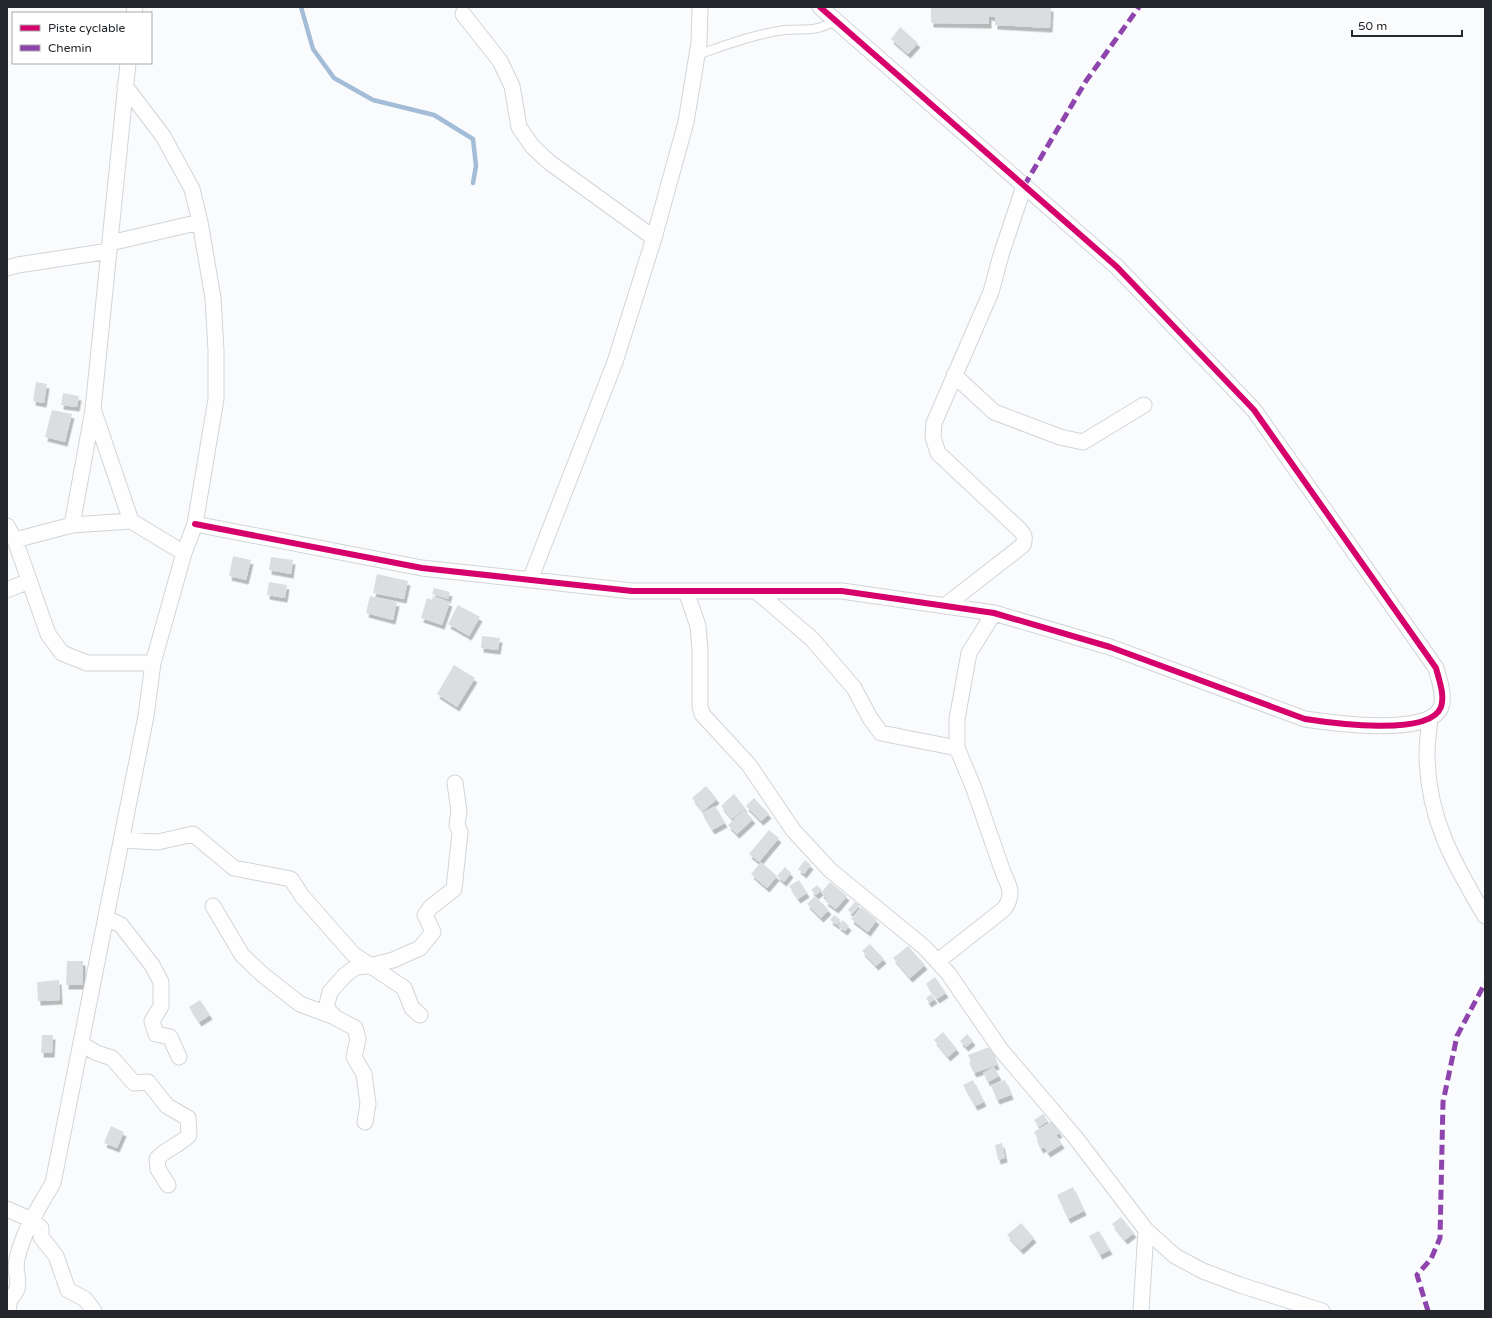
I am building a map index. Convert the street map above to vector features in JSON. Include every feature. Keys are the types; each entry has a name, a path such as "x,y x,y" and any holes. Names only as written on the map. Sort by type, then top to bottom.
{"street":[{"path":"530,580 615,362 654,238 686,122 699,43 700,7"},
{"path":"196,524 422,568 530,580 632,591 842,591 946,605 994,613 1110,647 1305,719 1339,724 1406,725 1430,719 1437,714 1442,700 1442,690 1436,668 1254,410 1117,267 820,7"},
{"path":"463,14 500,60 512,86 520,126 532,146 549,162 654,238"},
{"path":"72,526 93,409 124,86 128,64"},
{"path":"8,1311 10,1299 16,1293 19,1281 16,1265 25,1232 53,1183 146,716 153,663 184,553 196,524 216,399 216,351 213,298 200,222 192,189 167,143 124,86"},
{"path":"946,605 1023,545 1025,540 1024,534 938,453 934,444 934,423 991,292 1001,255 1024,186"},
{"path":"7,268 109,247 200,222"},
{"path":"954,375 994,412 1060,437 1083,442 1144,405"},
{"path":"93,409 132,520"},
{"path":"15,540 72,526 132,520 184,553"},
{"path":"7,526 15,540 48,634 62,654 86,663 153,663"},
{"path":"7,590 29,581"},
{"path":"686,591 698,626 700,650 700,706 702,714 749,765 793,830 830,870 924,947 948,973 1002,1050 1075,1137 1146,1230 1175,1256 1203,1271 1297,1307 1322,1311"},
{"path":"756,591 812,639 854,688 870,718 881,733 957,748"},
{"path":"938,962 1004,909 1010,902 1011,892 973,786 957,748 957,720 969,653 994,613"},
{"path":"1430,719 1427,752 1429,782 1433,807 1444,841 1485,916"},
{"path":"336,1018 326,1008 330,992 345,975 356,967 369,966 393,960 420,948 433,932 425,915 431,907 454,889 460,832 457,825 459,811 455,783"},
{"path":"121,840 158,842 193,834 234,868 291,879 302,896 353,954 404,988 412,1008 420,1015"},
{"path":"213,906 242,955 263,975 300,1004 336,1018 355,1028 358,1039 354,1057 364,1074 368,1104 365,1122"},
{"path":"106,918 121,925 152,964 161,982 161,1006 152,1021 156,1034 170,1037 179,1057"},
{"path":"81,1044 97,1053 112,1058 134,1082 148,1082 167,1106 188,1118 189,1135 180,1144 164,1150 157,1159 158,1169 168,1185"},
{"path":"7,1209 32,1220 41,1228 41,1237 56,1256 68,1290 85,1300 94,1311"},
{"path":"1141,1311 1146,1230"}],"lane":[{"path":"697,55 742,39 786,30 820,29 835,21"}],"building":[{"path":"931,7 1051,7 1050,28 995,25 995,17 989,16 989,24 931,23"},
{"path":"900,27 918,43 908,54 891,39"},
{"path":"36,382 47,384 44,403 33,401"},
{"path":"63,393 79,396 77,407 61,405"},
{"path":"52,410 72,414 65,442 45,437"},
{"path":"233,556 251,560 246,580 229,576"},
{"path":"271,557 293,560 291,574 269,570"},
{"path":"377,574 408,581 404,599 373,593"},
{"path":"269,582 287,585 285,598 267,595"},
{"path":"434,588 450,592 448,599 432,594"},
{"path":"370,596 397,602 393,620 366,613"},
{"path":"433,596 450,602 442,625 421,618 427,598 432,600"},
{"path":"458,605 480,617 469,636 448,624"},
{"path":"482,636 500,638 498,650 481,648"},
{"path":"454,665 475,678 457,707 437,694"},
{"path":"706,786 717,799 703,811 692,798"},
{"path":"734,794 745,808 732,819 721,806"},
{"path":"754,798 769,814 761,821 746,806"},
{"path":"715,806 725,823 712,830 702,813"},
{"path":"744,810 753,819 737,834 728,825"},
{"path":"769,830 779,838 759,862 749,854"},
{"path":"805,860 811,865 804,874 798,869"},
{"path":"761,862 777,876 767,888 751,874"},
{"path":"785,867 791,873 784,882 777,876"},
{"path":"799,880 807,893 798,899 789,886"},
{"path":"830,882 847,896 836,909 825,901 827,899 821,893"},
{"path":"817,885 822,890 816,895 811,890"},
{"path":"815,896 829,910 821,918 807,904"},
{"path":"855,902 860,905 852,914 848,910"},
{"path":"861,907 877,920 868,932 851,919"},
{"path":"834,915 841,920 837,925 830,920"},
{"path":"843,920 849,926 845,931 838,926"},
{"path":"870,944 884,959 876,966 862,951"},
{"path":"908,946 925,965 910,978 893,958"},
{"path":"67,961 83,961 83,985 66,985"},
{"path":"935,977 946,993 937,999 926,984"},
{"path":"59,980 60,1000 38,1001 37,982"},
{"path":"931,994 935,999 929,1003 926,998"},
{"path":"200,1000 210,1015 199,1022 189,1007"},
{"path":"943,1032 957,1049 948,1057 934,1040"},
{"path":"967,1034 973,1041 966,1047 960,1041"},
{"path":"42,1035 53,1035 52,1053 41,1053"},
{"path":"990,1047 997,1065 974,1073 969,1063 971,1062 968,1055"},
{"path":"994,1067 999,1076 988,1082 983,1073"},
{"path":"973,1080 984,1102 975,1106 963,1085"},
{"path":"1005,1080 1011,1095 997,1100 991,1085"},
{"path":"1043,1114 1048,1121 1039,1127 1034,1120"},
{"path":"1052,1121 1060,1133 1056,1135 1062,1144 1048,1153 1044,1147 1041,1149 1034,1132"},
{"path":"111,1126 124,1132 117,1148 104,1143"},
{"path":"1002,1143 1005,1158 998,1160 995,1145"},
{"path":"1073,1187 1084,1211 1068,1219 1057,1195"},
{"path":"1121,1217 1134,1233 1125,1240 1112,1224"},
{"path":"1021,1223 1034,1238 1021,1250 1007,1235"},
{"path":"1099,1231 1110,1250 1100,1255 1089,1236"}],"waterway":[{"path":"301,7 313,49 334,78 373,100 434,115 473,139 476,166 473,183"}],"marked path":[{"path":"1024,186 1086,81 1139,7"},
{"path":"1428,1311 1417,1275 1431,1259 1440,1238 1443,1102 1457,1036 1485,983"}],"cycle path":[{"path":"195,524 422,568 632,591 842,591 994,613 1110,647 1305,719 1379,726 1419,722 1433,716 1441,707 1442,702 1441,688 1436,668 1254,410 1117,267 820,7"}]}
